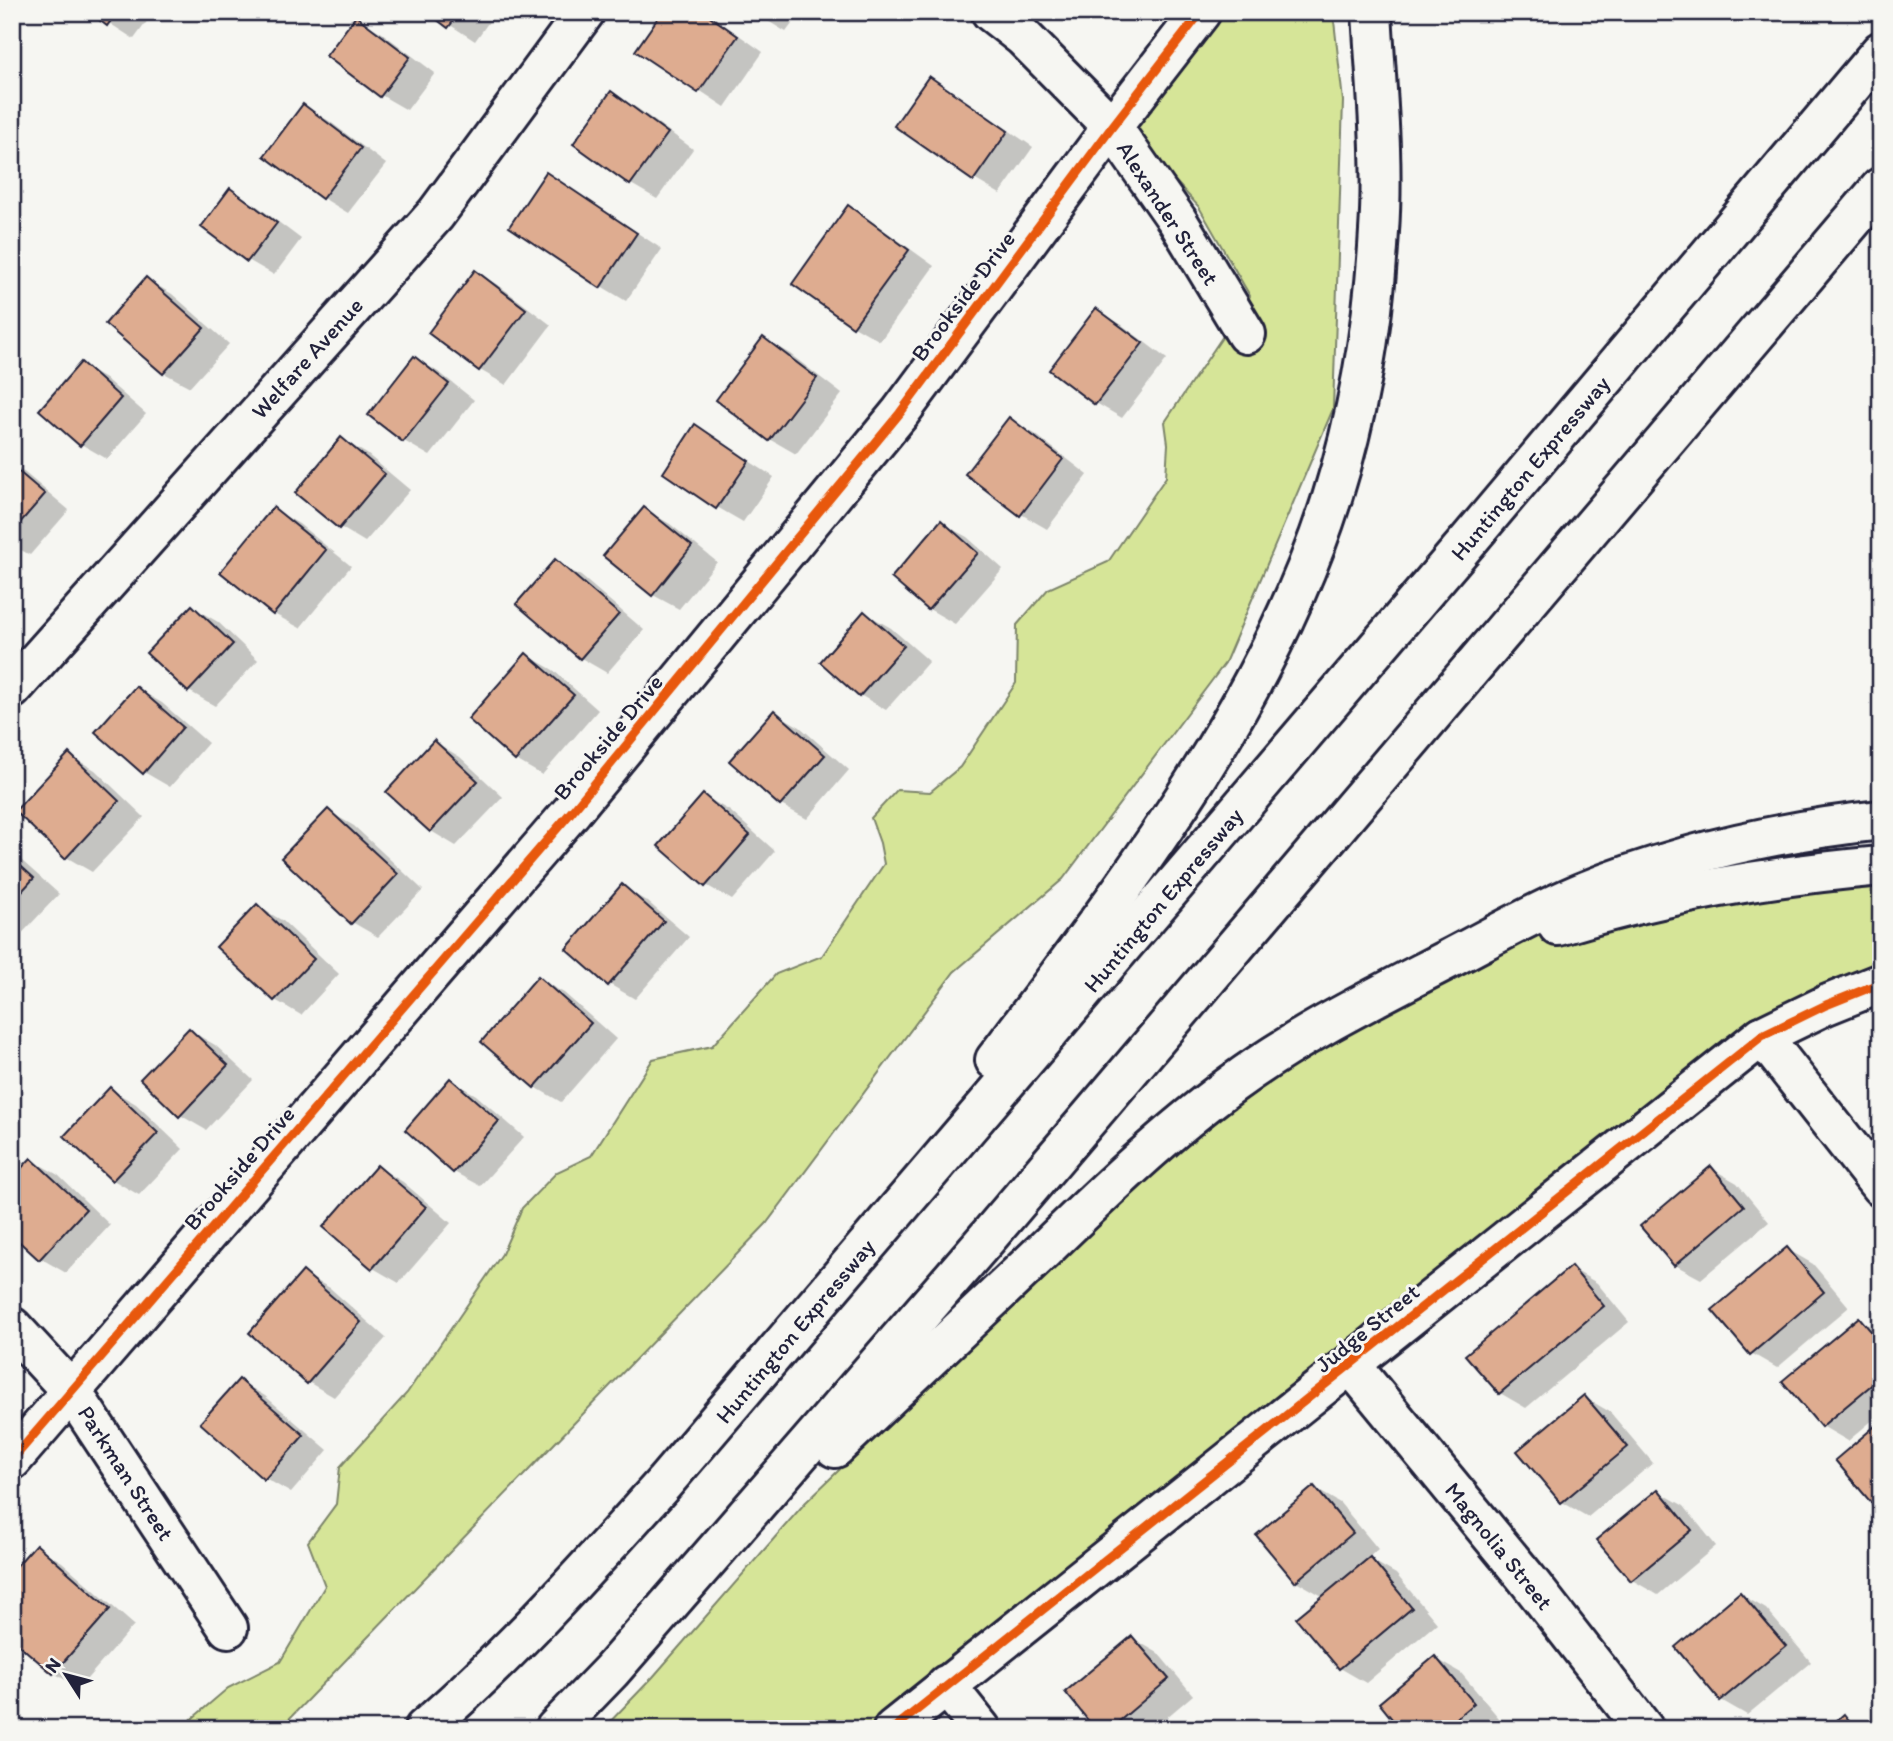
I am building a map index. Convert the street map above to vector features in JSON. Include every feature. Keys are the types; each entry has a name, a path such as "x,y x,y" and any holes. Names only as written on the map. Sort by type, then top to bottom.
{"main road":[{"name":"Welfare Avenue","path":"12,689 436,214 585,12"},
{"name":"Alexander Street","path":"991,12 1023,37 1112,127 1177,220 1246,334"},
{"name":"Brookside Drive","path":"12,1460 573,810 847,477 908,402 1201,12"},
{"path":"1353,12 1381,160"},
{"path":"773,1356 1157,839 1209,759 1279,628 1307,565 1332,498 1363,369 1373,301 1381,160 1372,12"},
{"name":"Huntington Expressway","path":"424,1729 497,1663 551,1608 664,1483 1469,540 1881,51"},
{"path":"555,1729 665,1609 987,1238 1881,187"},
{"path":"665,1609 1110,1187 1232,1084 1302,1037 1512,925 1569,898 1644,869 1770,835 1881,820"},
{"path":"1449,959 1585,918 1713,887 1777,876 1881,866"},
{"name":"Judge Street","path":"893,1729 1762,1037 1826,1005 1881,983"},
{"path":"1762,1037 1881,1187"},
{"name":"Parkman Street","path":"12,1327 72,1392 228,1628"},
{"name":"Magnolia Street","path":"1351,1365 1527,1579 1644,1729"},
{"path":"946,1685 981,1729"}],"green space":[{"path":"1220,12 1333,12 1343,101 1333,409 1225,663 1063,879 954,972 766,1224 289,1719 275,1729 180,1729 228,1688 280,1662 325,1586 308,1542 336,1504 340,1467 407,1393 502,1254 522,1208 557,1172 591,1156 653,1059 712,1046 776,974 822,956 884,864 871,818 897,790 930,792 960,767 1016,683 1017,625 1048,589 1108,562 1166,477 1168,444 1165,422 1250,296 1199,207 1130,131 1170,73"},
{"path":"1881,876 1881,977 1759,1034 889,1729 603,1729 653,1677 805,1503 1221,1101 1534,926"}],"building":[{"path":"89,12 117,12 107,26"},
{"path":"427,12 460,12 448,28"},
{"path":"662,12 704,12 738,36 698,93 635,51"},
{"path":"751,12 764,12 759,19"},
{"path":"356,16 410,57 380,97 326,56"},
{"path":"929,76 1008,131 973,181 894,126"},
{"path":"611,91 668,133 630,185 573,144"},
{"path":"303,104 361,148 322,199 264,156"},
{"path":"546,172 637,233 600,288 509,227"},
{"path":"230,188 277,223 247,262 201,227"},
{"path":"848,205 909,250 853,327 792,284"},
{"path":"475,270 526,309 479,371 428,333"},
{"path":"146,277 204,328 163,374 105,324"},
{"path":"1096,308 1143,343 1095,405 1049,370"},
{"path":"763,337 817,378 769,441 716,400"},
{"path":"414,356 449,384 403,442 368,415"},
{"path":"81,362 121,398 80,446 39,410"},
{"path":"1009,417 1063,459 1020,516 965,474"},
{"path":"695,424 749,461 716,509 663,473"},
{"path":"341,437 385,474 339,529 295,493"},
{"path":"12,466 45,494 12,532"},
{"path":"273,507 326,550 273,615 220,572"},
{"path":"644,507 692,546 652,596 603,556"},
{"path":"941,520 978,553 928,610 891,578"},
{"path":"555,559 619,614 580,659 516,604"},
{"path":"192,605 233,644 188,692 146,653"},
{"path":"864,611 904,646 859,697 820,662"},
{"path":"526,653 574,695 515,761 468,719"},
{"path":"136,686 183,727 143,774 95,732"},
{"path":"774,710 825,755 780,806 729,761"},
{"path":"434,740 478,781 430,832 386,792"},
{"path":"69,753 119,801 65,859 15,811"},
{"path":"703,794 750,835 705,887 658,846"},
{"path":"328,809 398,874 351,924 281,858"},
{"path":"12,858 34,878 12,902"},
{"path":"622,884 664,921 608,986 566,949"},
{"path":"257,904 314,959 274,1001 216,947"},
{"path":"538,976 591,1023 534,1088 481,1042"},
{"path":"189,1028 228,1065 179,1117 140,1079"},
{"path":"450,1078 499,1121 453,1173 405,1130"},
{"path":"110,1087 158,1133 112,1181 64,1136"},
{"path":"31,1158 86,1209 39,1260 12,1235 12,1178"},
{"path":"377,1165 426,1207 372,1269 323,1227"},
{"path":"1711,1166 1744,1206 1674,1266 1640,1226"},
{"path":"1787,1247 1824,1292 1750,1355 1712,1310"},
{"path":"1571,1266 1604,1306 1499,1394 1465,1355"},
{"path":"303,1271 361,1322 307,1384 249,1333"},
{"path":"1859,1317 1881,1343 1881,1377 1821,1427 1782,1381"},
{"path":"239,1379 304,1435 264,1480 200,1423"},
{"path":"1584,1395 1628,1447 1561,1503 1517,1451"},
{"path":"1881,1421 1881,1500 1874,1506 1835,1460"},
{"path":"1314,1486 1353,1533 1295,1582 1256,1535"},
{"path":"1658,1489 1692,1530 1631,1581 1596,1540"},
{"path":"36,1544 110,1609 53,1674 12,1639 12,1571"},
{"path":"1370,1557 1412,1608 1339,1669 1296,1618"},
{"path":"1740,1592 1786,1646 1720,1701 1675,1647"},
{"path":"1132,1636 1169,1679 1110,1729 1095,1729 1065,1692"},
{"path":"1435,1656 1474,1703 1443,1729 1400,1729 1379,1703"},
{"path":"1844,1714 1856,1729 1827,1729"}],"cycle path":[{"path":"12,1460 573,810 900,413 1112,127 1201,12"},
{"path":"893,1729 1762,1036 1826,1005 1881,983"}]}
